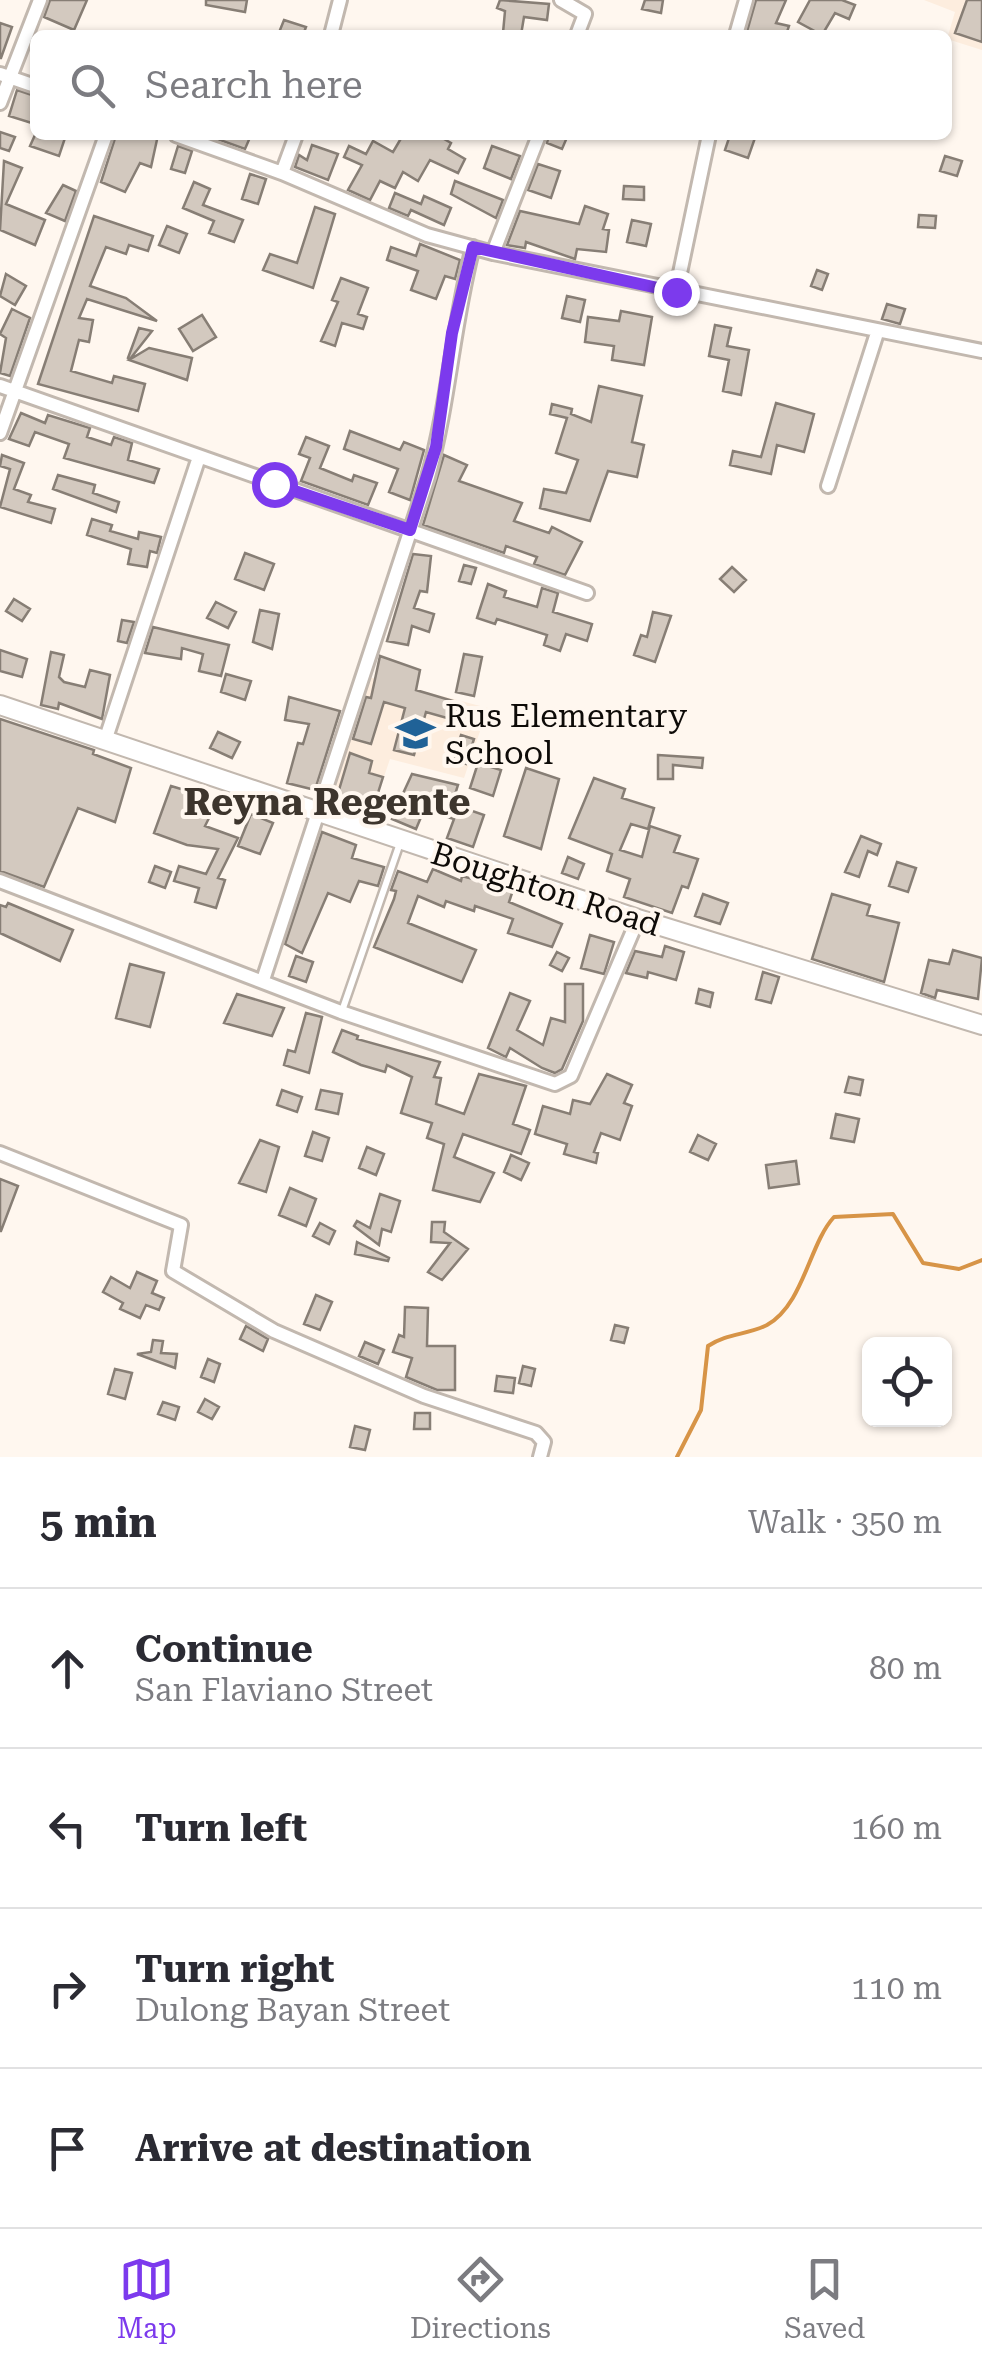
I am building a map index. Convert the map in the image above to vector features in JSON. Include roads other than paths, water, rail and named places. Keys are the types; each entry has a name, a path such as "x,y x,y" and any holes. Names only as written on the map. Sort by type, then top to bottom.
{"main road":[{"name":"Boughton Road","path":"0,704 638,920 982,1026"}],"street":[{"path":"0,103 6,76 40,0"},
{"path":"332,30 340,0"},
{"path":"561,0 584,14 579,30"},
{"path":"737,30 746,0"},
{"path":"6,76 30,84"},
{"path":"0,433 104,140"},
{"path":"190,140 282,173 427,235 676,292 982,351"},
{"path":"282,173 294,140"},
{"path":"493,252 537,140"},
{"path":"676,292 708,140"},
{"path":"263,980 436,447 452,333 473,247"},
{"path":"828,486 877,333"},
{"path":"0,386 586,594"},
{"path":"105,741 200,457"},
{"path":"0,881 341,1012 543,1081 563,1083 572,1076 638,920"},
{"path":"0,1152 181,1224 173,1271 274,1330 424,1396 536,1433 544,1442 540,1457"}],"lane":[{"path":"341,1012 401,841"}],"waterway":[{"path":"677,1457 701,1410 708,1346 767,1325 779,1315 798,1289 818,1242 834,1217 893,1214 923,1263 959,1269 982,1260"}],"place":[{"name":"Rus Elementary School","path":"415,734"}],"district":[{"name":"Reyna Regente","path":"327,802"}]}
